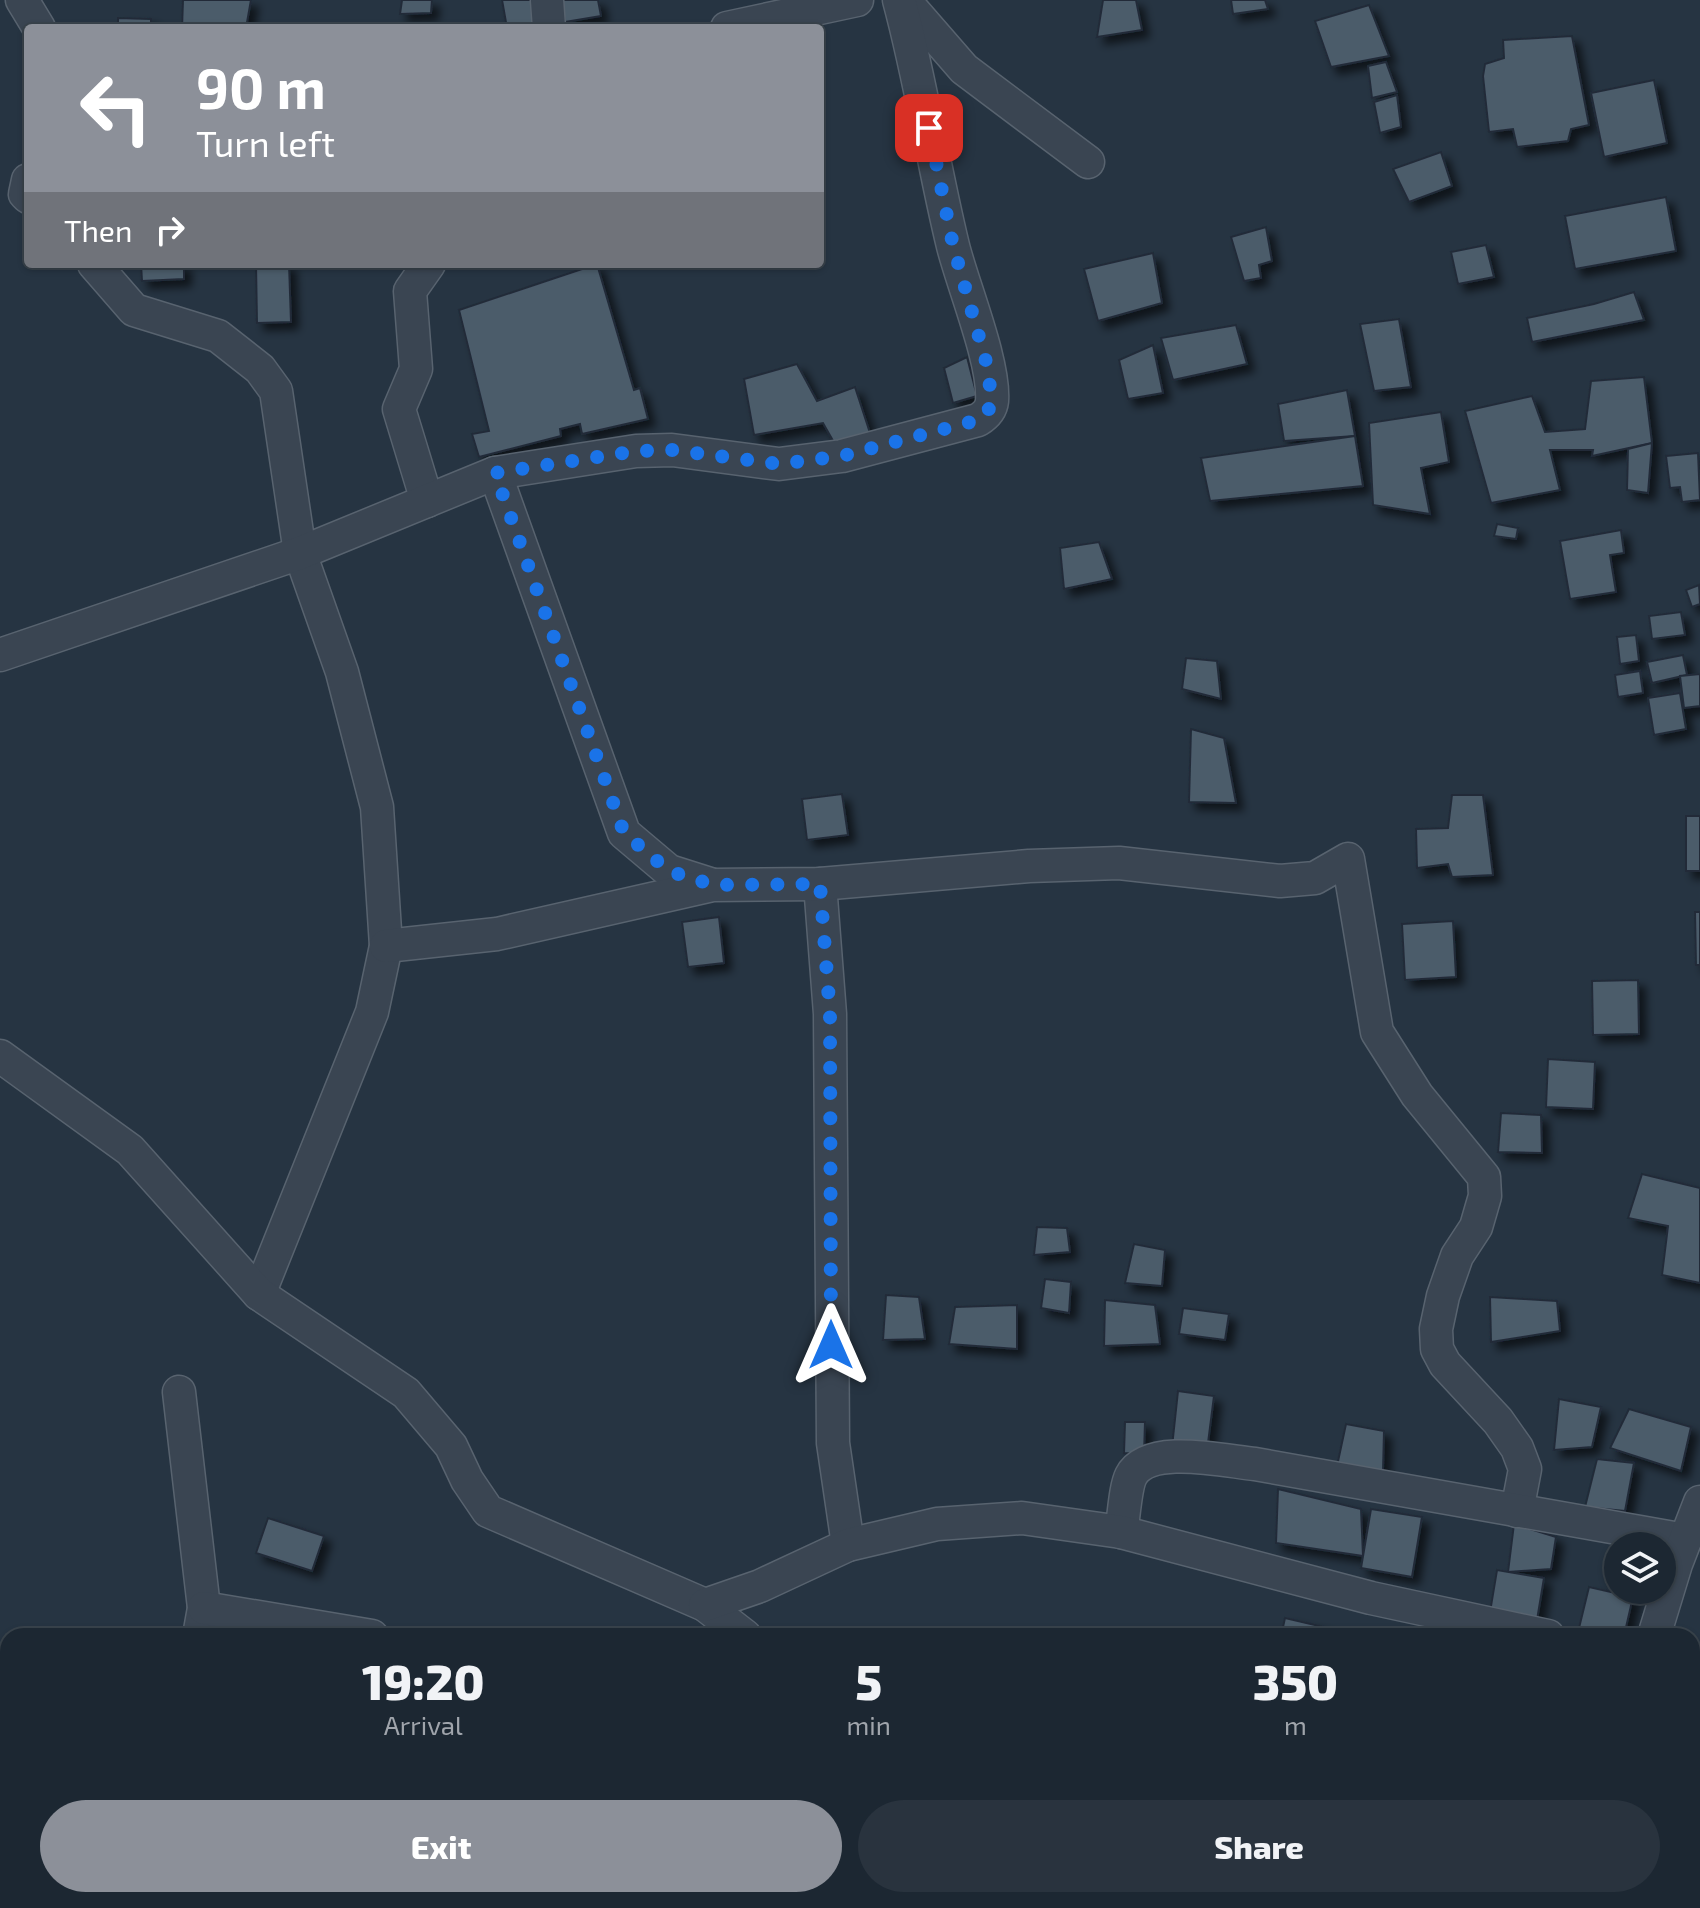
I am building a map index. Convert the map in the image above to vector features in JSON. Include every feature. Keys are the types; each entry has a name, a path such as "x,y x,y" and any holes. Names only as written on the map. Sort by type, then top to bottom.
{"street":[{"path":"22,0 37,24"},
{"path":"547,0 549,24"},
{"path":"746,24 857,0"},
{"path":"902,0 964,69 1088,162"},
{"path":"0,655 300,553 495,473 636,451 672,450 779,464 842,456 978,420 987,413 992,402 987,365 953,245 902,0"},
{"path":"97,268 134,310 218,336 269,379 276,391 300,553 342,672 377,807 386,946 372,1012 259,1294"},
{"path":"426,268 410,291 416,369 399,409 427,501"},
{"path":"495,473 624,833 669,871 713,885"},
{"path":"386,946 497,934 713,885 820,884 1029,866 1119,863 1280,881 1315,878 1348,859 1377,1032 1417,1095 1484,1177 1485,1196 1476,1227 1457,1256 1443,1296 1436,1329 1437,1349 1445,1364 1498,1421 1517,1448 1525,1469 1517,1511"},
{"path":"820,884 830,1014 833,1443 848,1545"},
{"path":"0,1056 130,1150 259,1294 406,1393 451,1446 467,1480 488,1511 705,1605 735,1628"},
{"path":"179,1392 201,1622 274,1628"},
{"path":"1121,1532 1130,1476 1144,1461 1157,1457 1203,1458 1255,1464 1517,1511 1687,1559"},
{"path":"1657,1628 1687,1559 1700,1502"},
{"path":"705,1605 760,1586 848,1545 937,1524 1022,1518 1121,1532 1371,1598 1511,1628"}],"building":[{"path":"183,0 251,0 247,24 182,24"},
{"path":"402,0 432,0 431,13 400,14"},
{"path":"502,0 540,0 545,24 506,24"},
{"path":"561,0 598,0 601,16 565,22"},
{"path":"1103,0 1136,0 1142,30 1097,37"},
{"path":"1231,0 1265,0 1268,9 1233,14"},
{"path":"1369,5 1389,56 1331,67 1315,21"},
{"path":"118,18 151,19 151,24 118,24"},
{"path":"1572,36 1589,125 1571,129 1568,141 1517,147 1513,129 1489,132 1483,76 1485,64 1504,58 1503,40"},
{"path":"1386,62 1397,92 1372,98 1368,66"},
{"path":"1654,80 1667,143 1604,157 1591,93"},
{"path":"1397,95 1401,127 1380,133 1374,102"},
{"path":"1441,152 1452,186 1409,202 1393,169"},
{"path":"1666,197 1676,251 1575,269 1565,216"},
{"path":"1266,227 1272,261 1259,265 1261,278 1244,281 1231,237"},
{"path":"1486,245 1494,277 1458,284 1451,252"},
{"path":"1153,253 1162,303 1098,321 1084,269"},
{"path":"141,268 184,268 184,279 142,281"},
{"path":"256,268 289,268 291,322 257,323"},
{"path":"585,268 598,268 634,390 640,388 648,419 582,434 580,424 560,429 561,436 479,457 472,434 489,431 459,310"},
{"path":"1634,292 1644,320 1532,342 1527,318"},
{"path":"1399,319 1411,387 1374,391 1360,324"},
{"path":"1236,325 1247,364 1173,380 1161,338"},
{"path":"1153,345 1163,393 1128,399 1119,360"},
{"path":"967,357 977,396 953,403 944,368"},
{"path":"797,364 817,401 855,387 870,433 836,446 823,423 754,435 744,379"},
{"path":"1644,377 1652,443 1592,456 1593,450 1550,450 1560,490 1491,503 1465,411 1532,396 1545,432 1585,429 1591,381"},
{"path":"1347,390 1355,436 1284,441 1278,404"},
{"path":"1441,412 1449,462 1421,468 1430,514 1373,505 1369,423"},
{"path":"1355,436 1363,486 1210,501 1201,458"},
{"path":"1652,443 1648,493 1627,490 1628,449"},
{"path":"1698,453 1700,500 1682,502 1680,487 1670,488 1666,456"},
{"path":"1497,524 1518,528 1516,539 1494,536"},
{"path":"1621,530 1624,553 1610,555 1616,592 1570,599 1560,541"},
{"path":"1099,542 1112,579 1064,589 1060,548"},
{"path":"1699,585 1700,604 1692,607 1686,590"},
{"path":"1681,612 1685,635 1652,639 1649,616"},
{"path":"1636,635 1639,661 1620,664 1617,637"},
{"path":"1683,655 1687,675 1652,683 1647,662"},
{"path":"1186,658 1217,661 1221,699 1182,689"},
{"path":"1640,671 1643,693 1618,697 1615,675"},
{"path":"1700,674 1700,706 1684,708 1680,676"},
{"path":"1680,693 1686,729 1654,735 1648,698"},
{"path":"1191,729 1224,738 1236,803 1189,802"},
{"path":"842,794 848,835 807,840 802,799"},
{"path":"1452,795 1483,795 1493,875 1452,877 1448,864 1417,868 1416,829 1448,828"},
{"path":"1686,816 1700,816 1700,871 1686,871"},
{"path":"1695,912 1700,912 1700,965 1696,965"},
{"path":"719,917 724,963 688,967 682,922"},
{"path":"1453,921 1456,977 1405,980 1402,924"},
{"path":"1638,980 1639,1034 1593,1035 1592,981"},
{"path":"1548,1059 1595,1062 1593,1109 1546,1107"},
{"path":"1501,1113 1541,1115 1542,1153 1498,1152"},
{"path":"1642,1174 1700,1188 1700,1283 1662,1275 1668,1226 1628,1218"},
{"path":"1037,1227 1067,1228 1070,1252 1034,1255"},
{"path":"1134,1244 1165,1250 1162,1286 1125,1283"},
{"path":"1045,1279 1071,1282 1069,1313 1041,1308"},
{"path":"886,1295 919,1297 925,1339 883,1340"},
{"path":"1490,1297 1557,1301 1560,1331 1491,1342"},
{"path":"1105,1300 1155,1305 1160,1344 1104,1346"},
{"path":"1017,1305 1017,1349 949,1344 955,1307"},
{"path":"1183,1308 1229,1314 1225,1340 1179,1334"},
{"path":"1178,1391 1214,1396 1207,1451 1172,1447"},
{"path":"1559,1399 1601,1407 1592,1447 1554,1450"},
{"path":"1629,1409 1691,1427 1681,1471 1610,1448"},
{"path":"1125,1422 1145,1422 1144,1454 1124,1453"},
{"path":"1346,1424 1384,1431 1383,1471 1337,1466"},
{"path":"1597,1459 1634,1463 1625,1511 1585,1507"},
{"path":"1278,1489 1361,1509 1363,1556 1276,1543"},
{"path":"1371,1509 1422,1517 1412,1577 1361,1568"},
{"path":"268,1518 324,1536 312,1571 256,1553"},
{"path":"1514,1524 1556,1537 1551,1569 1508,1572"},
{"path":"1497,1570 1544,1578 1537,1620 1490,1612"},
{"path":"1589,1587 1604,1590 1604,1604 1631,1604 1626,1628 1579,1628"},
{"path":"1285,1618 1328,1628 1283,1628"}],"route":[{"path":"831,1345 830,1014 820,884 713,885 669,871 624,833 495,473 636,451 672,450 779,464 842,456 978,420 987,413 992,402 987,365 953,245 929,128"}]}
